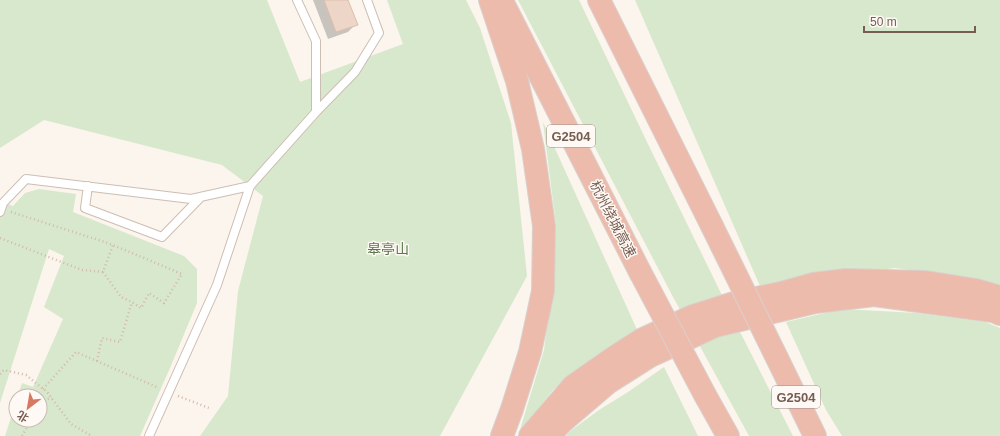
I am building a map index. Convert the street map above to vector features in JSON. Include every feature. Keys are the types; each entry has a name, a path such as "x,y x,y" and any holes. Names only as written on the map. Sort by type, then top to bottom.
{"highway":[{"path":"490,0 517,81 532,149 544,226 543,291 530,352 502,436"},
{"name":"杭州绕城高速","path":"501,0 640,272 728,436"},
{"name":"G2504","path":"599,0 816,436"},
{"path":"530,436 573,386 613,358 641,340 693,316 728,305 813,284 846,280 926,282 976,290 1000,297"},
{"path":"550,436 561,423 609,382 650,356 715,326 815,302 874,295 993,311 1000,314"}],"lane":[{"path":"297,0 316,41 316,112"},
{"path":"149,436 217,284 250,186 316,112 355,72 379,33 367,0"},
{"path":"0,211 3,203 26,179 191,199 250,186"},
{"path":"88,186 85,208 162,237 201,197"}],"path":[{"path":"0,211 113,245 182,274 164,303 149,293 141,308 121,297 103,272 82,270 0,238"},
{"path":"103,272 113,245"},
{"path":"97,362 102,338 120,342 132,302"},
{"path":"0,374 4,370 26,375 43,388 76,352 169,393 209,408"},
{"path":"48,393 71,424 92,436"},
{"path":"48,399 52,398"}],"green space":[{"name":"皋亭山","path":"0,0 267,0 300,82 403,44 387,0 466,0 480,28 511,123 527,276 440,436 200,436 228,396 238,291 263,196 222,165 44,120 0,148"},
{"path":"518,0 579,0 738,328 793,436 749,436 672,295"},
{"path":"635,0 1000,0 1000,288 960,276 895,268 760,286"},
{"path":"543,122 639,334 597,356 554,389 519,433 544,350 551,295 556,225"},
{"path":"39,189 76,194 73,212 184,256 197,269 197,303 140,436 5,436 8,427 8,428 48,428 48,388 20,388 22,383 33,387 63,319 44,307 64,256 49,249 0,403 0,201 13,206 25,193"},
{"path":"842,309 917,313 985,322 1000,328 1000,436 842,436 826,410 786,322"},
{"path":"664,367 698,436 566,436 569,432 599,410"}],"building":[{"path":"324,0 348,0 358,25 336,32"}]}
